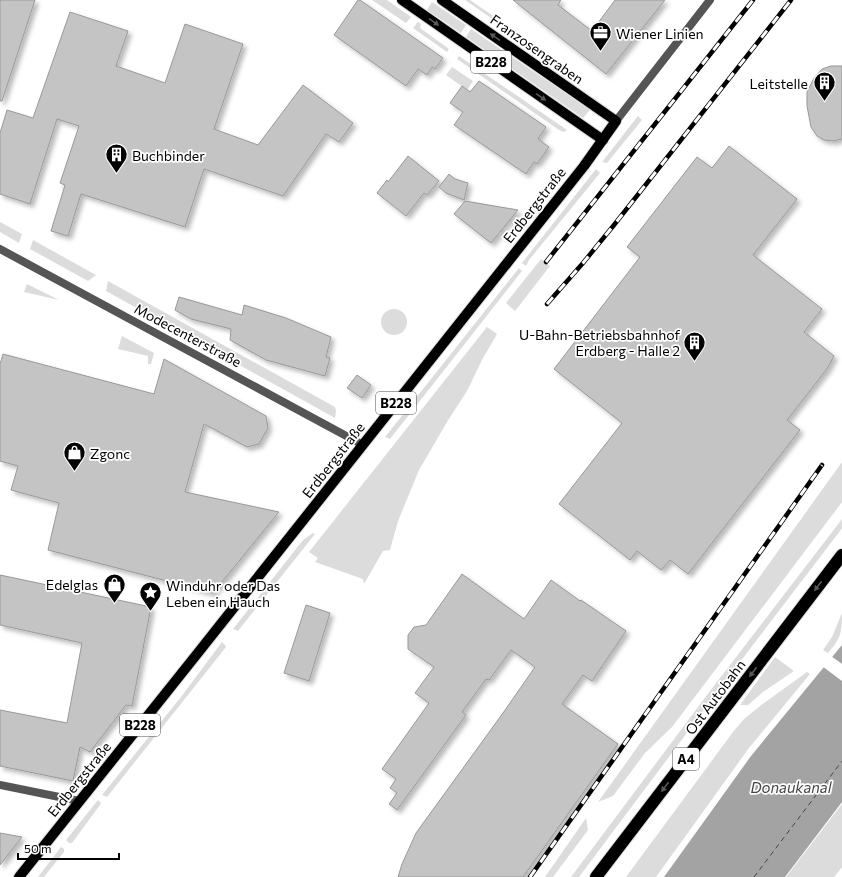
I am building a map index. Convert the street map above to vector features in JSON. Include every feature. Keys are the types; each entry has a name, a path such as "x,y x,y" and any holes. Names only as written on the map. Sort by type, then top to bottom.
{"highway":[{"name":"Ost Autobahn","path":"596,877 842,555"}],"main road":[{"name":"B228","path":"402,0 603,140"},
{"name":"Franzosengraben","path":"442,0 616,122"},
{"name":"Erdbergstraße","path":"19,877 584,166 616,122"}],"street":[{"name":"Erdbergstraße","path":"616,122 710,0"},
{"name":"Modecenterstraße","path":"0,249 363,445"},
{"path":"0,785 79,801"}],"shaded area":[{"path":"372,0 387,0 411,17 406,23"},
{"path":"465,0 470,0 547,53 545,55"},
{"path":"432,2 466,25 461,33 427,10"},
{"path":"418,22 421,24 420,28 449,49 447,52 413,28"},
{"path":"471,29 590,110 583,118 466,37"},
{"path":"459,56 567,130 564,132 559,130 457,59"},
{"path":"452,67 473,81 467,90 446,75"},
{"path":"638,116 642,120 607,163 602,162"},
{"path":"596,169 600,173 529,260 526,266 522,263"},
{"path":"0,222 22,234 19,243 0,232"},
{"path":"33,240 96,275 88,281 30,249"},
{"path":"541,259 550,266 515,311 506,303"},
{"path":"519,268 522,271 390,439 385,437"},
{"path":"108,281 335,407 335,418 106,291"},
{"path":"27,284 59,300 24,292"},
{"path":"394,309 404,312 407,322 404,332 394,335 384,332 381,322 384,312"},
{"path":"487,327 497,334 483,358 467,391 419,470 398,521 390,550 383,551 364,584 363,579 315,562 318,558 309,552"},
{"path":"122,336 154,353 151,364 148,364 148,356 118,349"},
{"path":"842,462 842,502 672,727 645,753 613,796 598,802"},
{"path":"842,519 842,528 840,531 579,877 571,877 707,695"},
{"path":"313,533 315,534 238,631 233,629 303,540"},
{"path":"842,613 840,635 828,653 823,650 832,637"},
{"path":"222,642 226,647 107,797 102,795 181,697"},
{"path":"775,657 794,671 763,692 748,705 740,705"},
{"path":"807,672 810,674 749,748 656,877 626,877 744,719"},
{"path":"98,800 101,803 100,805 72,843 69,843 66,840"},
{"path":"842,804 842,867 834,877 786,877"},
{"path":"586,818 588,830 553,877 545,877"},
{"path":"61,847 64,849 64,852 44,877 38,877"}],"water":[{"name":"Donaukanal","path":"842,645 842,802 785,877 664,877 751,756"}],"pier":[{"path":"831,656 842,664 842,681 822,666"}],"building":[{"path":"0,0 35,0 2,101 0,101"},
{"path":"358,0 443,58 435,69 432,67 427,75 418,69 406,86 334,35"},
{"name":"Wiener Linien","path":"513,0 561,0 558,5 592,31 615,0 665,0 606,74"},
{"path":"70,12 128,31 116,66 165,83 185,24 243,44 214,129 258,145 303,85 353,123 339,142 326,134 283,196 204,169 185,227 81,194 68,236 51,231 65,185 60,183 79,126 57,119 30,204 0,194 0,133 7,110 33,118"},
{"name":"Leitstelle","path":"831,66 842,66 842,139 833,141 824,140 817,136 811,127 807,106 807,92 814,78 822,69"},
{"path":"479,81 546,127 538,139 549,147 537,164 534,162 526,174 454,125 463,112 450,103 462,86 470,92"},
{"name":"U-Bahn-Betriebsbahnhof Erdberg - Halle 2","path":"729,146 797,199 753,255 822,309 804,332 834,356 827,369 787,420 800,430 688,574 670,560 661,570 637,551 630,560 559,504 622,423 554,369 640,257 627,247 697,157 712,168"},
{"path":"408,156 439,181 427,195 424,193 406,216 377,193 387,180 388,182"},
{"path":"449,174 455,179 468,183 464,200 446,193 439,187"},
{"path":"465,201 518,210 491,243 454,214"},
{"path":"179,297 242,315 244,305 286,318 331,337 326,357 330,358 325,376 266,360 230,340 231,329 191,319 175,310"},
{"name":"Zgonc","path":"3,354 154,394 164,359 266,416 268,428 259,444 247,447 204,424 185,492 279,512 213,593 48,550 59,503 11,490 18,466 0,461 0,364"},
{"path":"357,375 371,385 362,398 347,388"},
{"path":"462,574 524,619 551,580 626,631 592,681 583,675 562,704 618,744 523,877 398,877 402,864 416,833 535,667 511,650 489,680 486,679 462,712 466,715 397,810 389,804 397,793 390,788 396,779 382,769 429,703 415,693 434,667 408,649 408,635 414,627 426,625"},
{"path":"0,575 151,607 132,706 126,705 90,752 80,747 73,781 0,766 0,710 67,723 82,643 0,625"},
{"path":"306,605 330,613 309,681 284,673"},
{"path":"0,833 22,837 0,865"}],"ferry route":[{"path":"754,877 842,761"}],"railway":[{"path":"546,262 753,0"},
{"path":"547,304 614,225 791,0"},
{"path":"530,877 822,465"}],"place":[{"name":"Wiener Linien","path":"601,52"},
{"name":"Leitstelle","path":"824,102"},
{"name":"Buchbinder","path":"116,174"},
{"name":"U-Bahn-Betriebsbahnhof Erdberg - Halle 2","path":"695,362"},
{"name":"Zgonc","path":"74,472"},
{"name":"Edelglas","path":"114,604"},
{"name":"Winduhr oder Das Leben ein Hauch","path":"150,612"}]}
